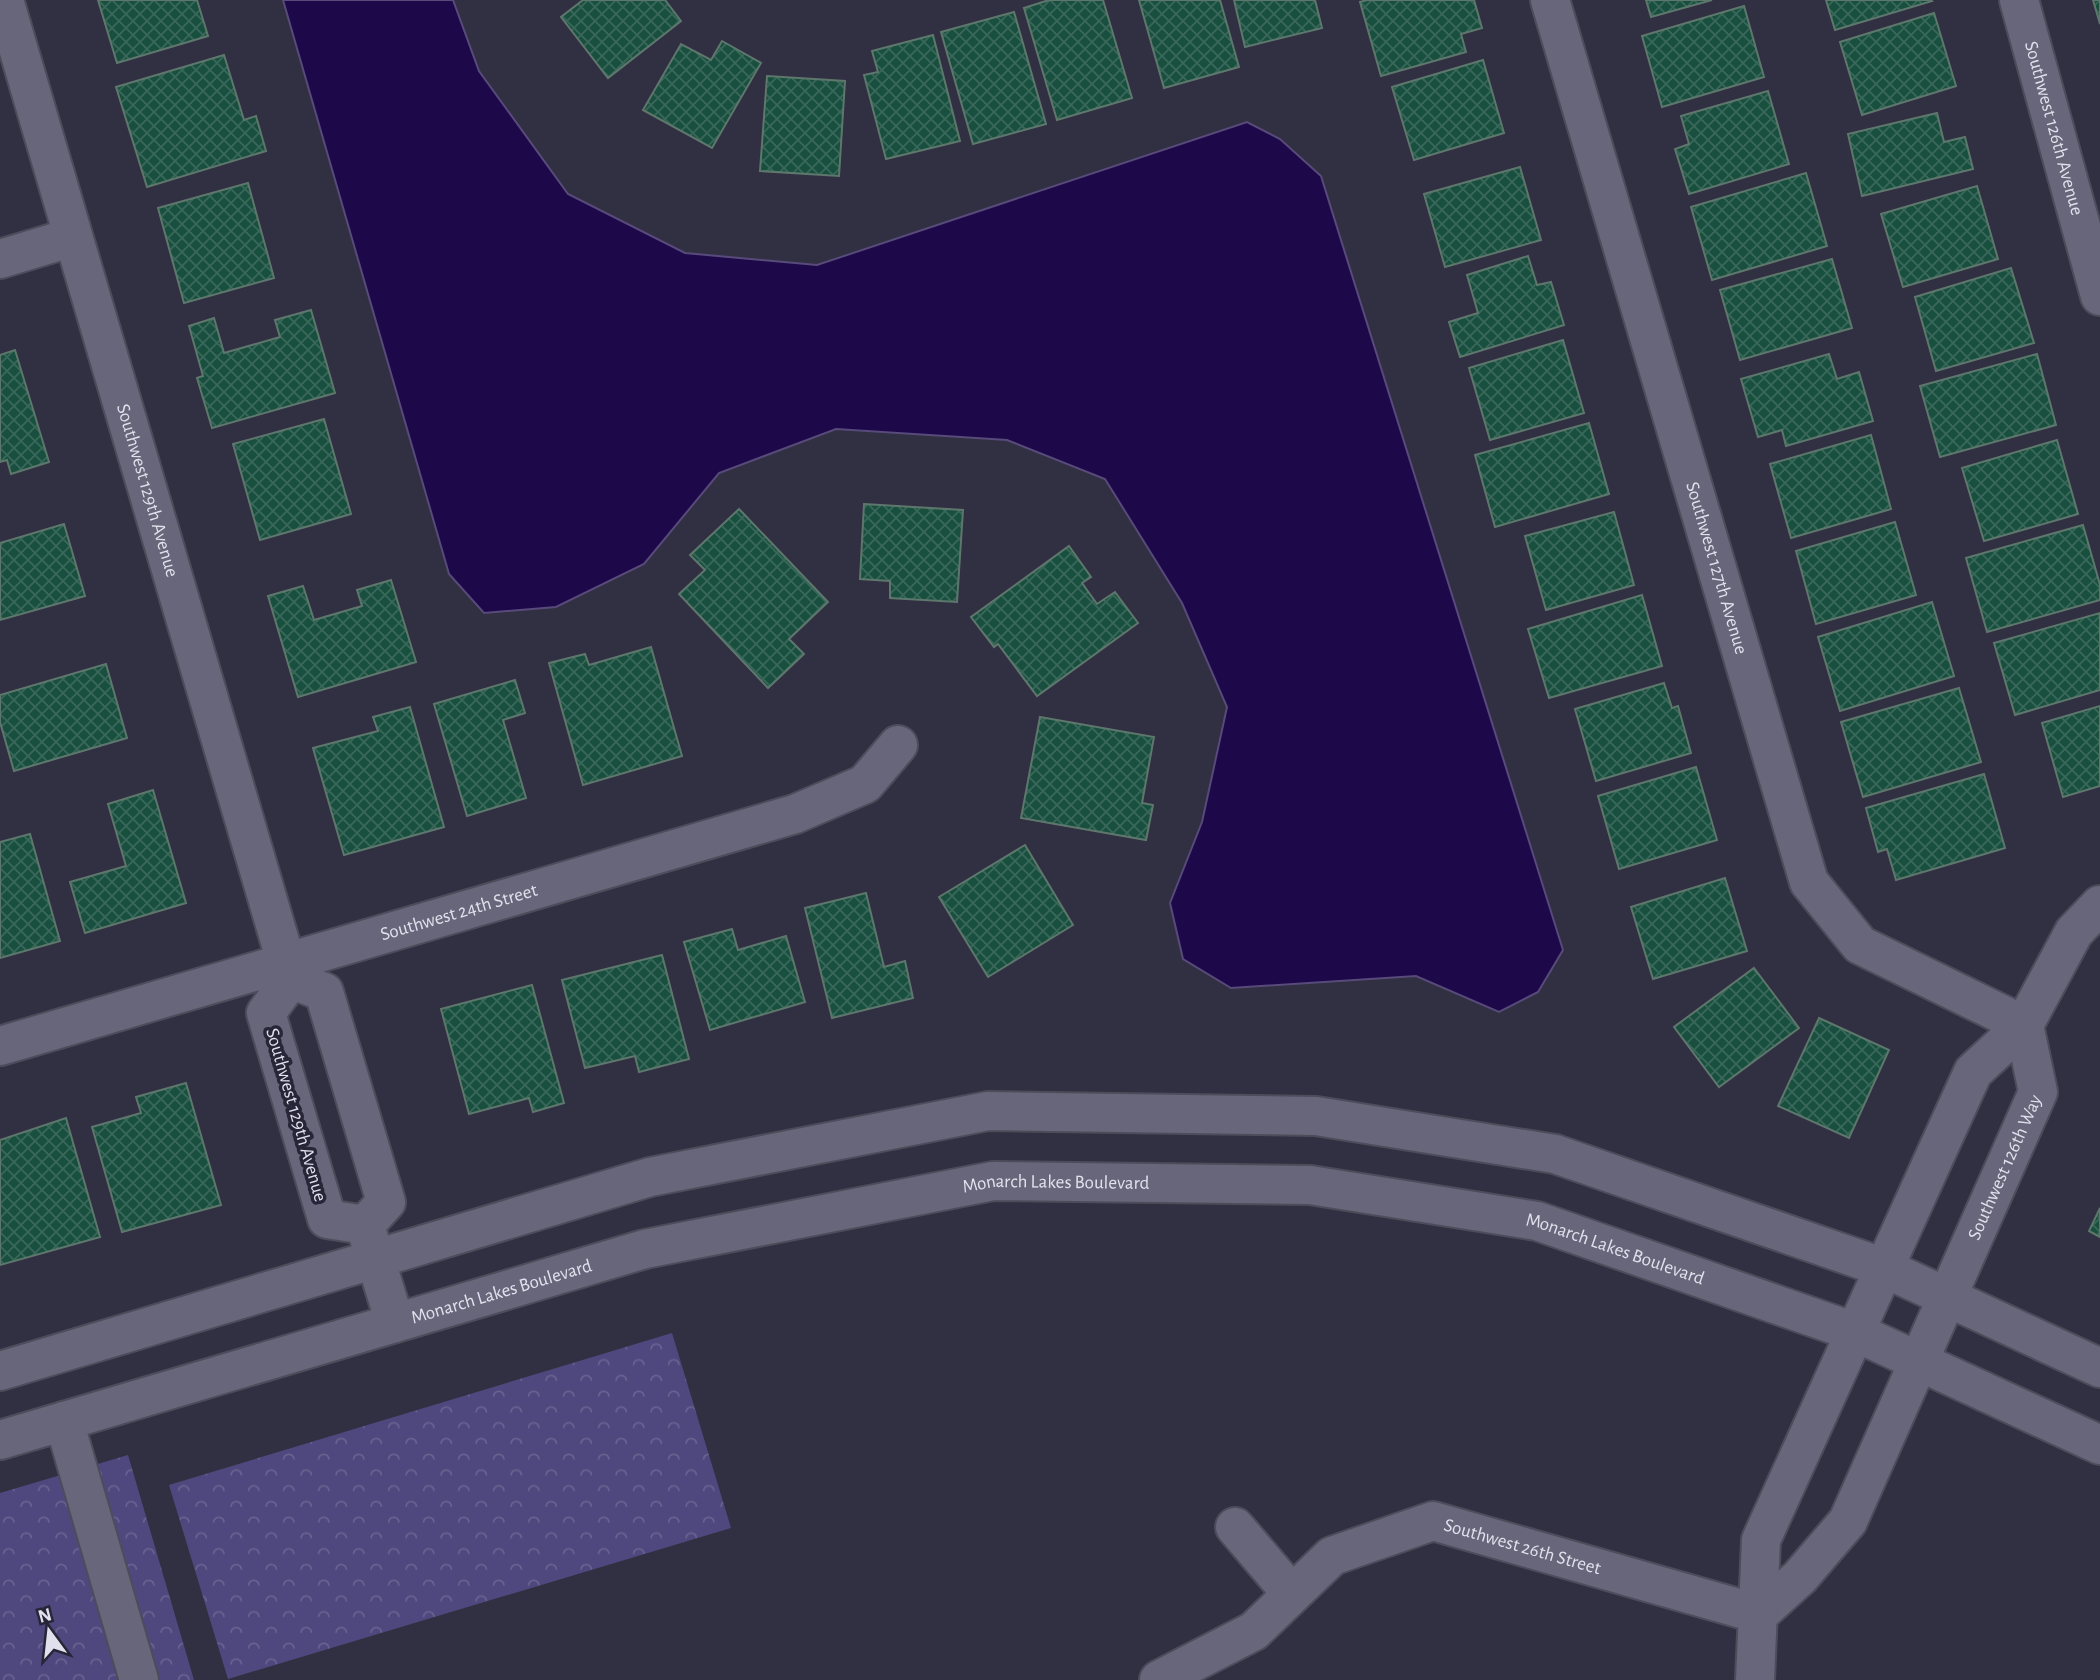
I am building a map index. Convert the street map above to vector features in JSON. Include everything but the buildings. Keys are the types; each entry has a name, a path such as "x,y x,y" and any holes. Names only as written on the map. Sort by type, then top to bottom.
{"street":[{"name":"Southwest 129th Avenue","path":"4,0 288,970 266,1013 327,1219 371,1243"},
{"name":"Southwest 127th Avenue","path":"1550,0 1809,881 1860,945 2024,1025"},
{"name":"Southwest 126th Avenue","path":"2019,0 2100,296"},
{"path":"0,259 73,237"},
{"name":"Southwest 24th Street","path":"0,1046 288,970 795,814 865,784 898,746"},
{"path":"1755,1680 1760,1540 1973,1072 2024,1025 2074,932 2100,905"},
{"path":"288,970 324,992 386,1202 371,1243 395,1323"},
{"name":"Southwest 126th Way","path":"1759,1614 1800,1577 1848,1521 2038,1092 2024,1025"},
{"path":"281,1063 340,1045"},
{"path":"0,1371 371,1243 650,1177 988,1111 1316,1116 1555,1154 1882,1267 2100,1368"},
{"name":"Monarch Lakes Boulevard","path":"0,1440 645,1249 993,1181 1310,1185 1537,1221 1855,1332 2100,1445"},
{"path":"64,1421 139,1680"},
{"name":"Southwest 26th Street","path":"1158,1680 1254,1631 1332,1556 1433,1521 1759,1614"},
{"path":"1235,1527 1292,1594"}],"green space":[{"path":"672,1333 731,1528 228,1679 169,1485"},
{"path":"128,1455 194,1680 0,1680 0,1493"}],"shaded area":[{"path":"283,0 453,0 479,71 568,194 685,253 817,265 1247,122 1280,139 1321,176 1563,950 1538,992 1499,1012 1416,976 1231,988 1183,959 1170,903 1202,822 1227,707 1182,603 1105,479 1007,440 836,429 719,473 644,564 556,607 484,613 449,574"}]}
